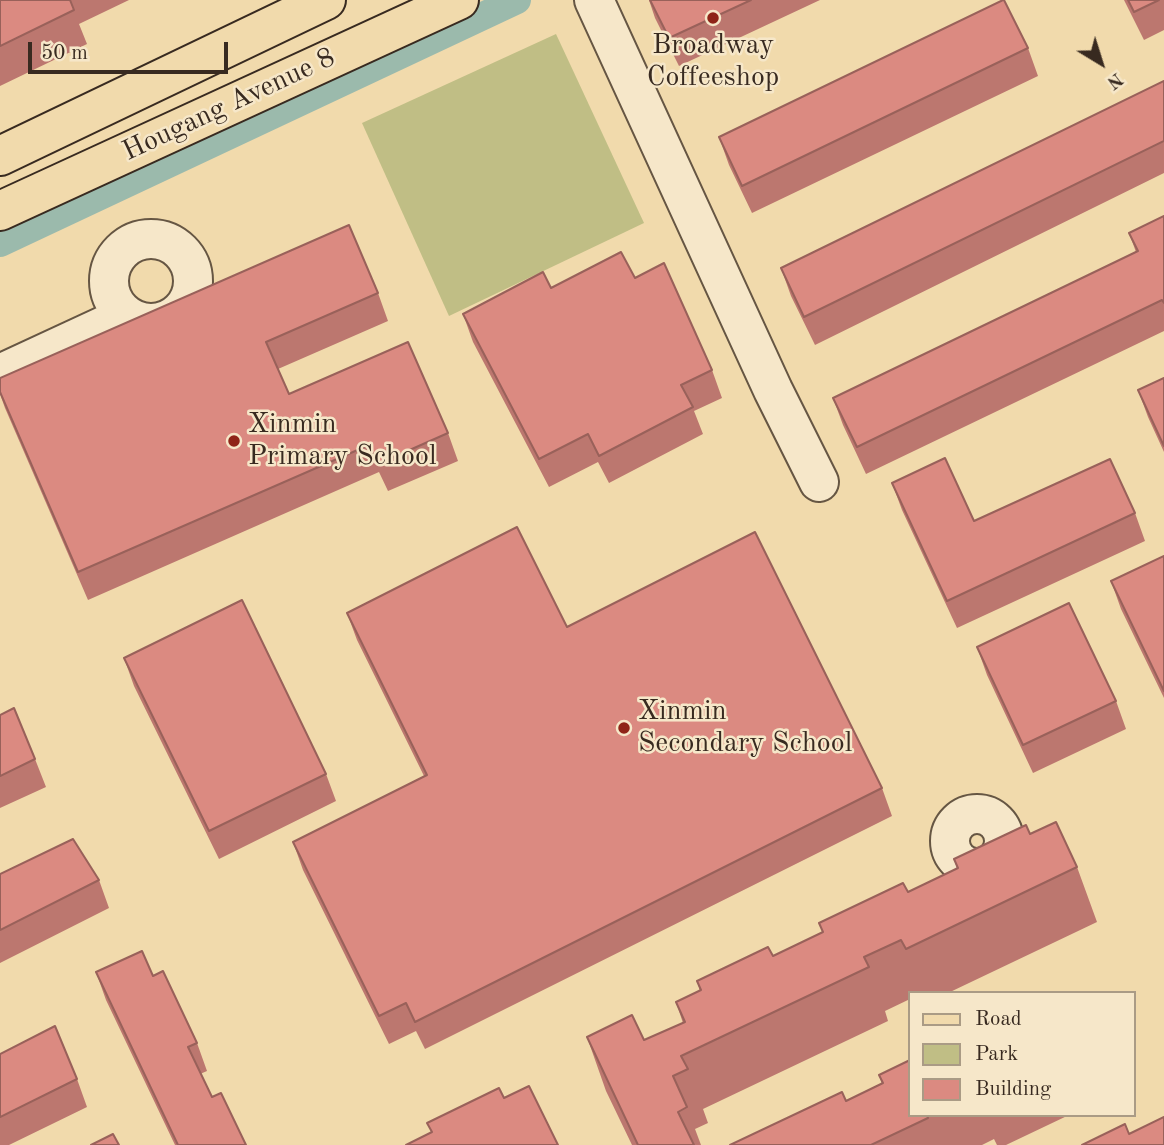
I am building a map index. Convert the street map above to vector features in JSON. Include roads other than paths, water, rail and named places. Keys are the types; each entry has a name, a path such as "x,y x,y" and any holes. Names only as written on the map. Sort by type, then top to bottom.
{"main road":[{"name":"Hougang Avenue 8","path":"16,148 326,0"},
{"name":"Hougang Avenue 8","path":"0,211 392,14 459,0"},
{"path":"16,148 54,185"}],"lane":[{"path":"594,0 773,390 819,482"},
{"path":"0,374 125,316"}],"waterway":[{"path":"0,243 517,0"}],"place":[{"name":"Broadway Coffeeshop","path":"713,18"},
{"name":"Xinmin Primary School","path":"234,441"},
{"name":"Xinmin Secondary School","path":"624,728"}]}
